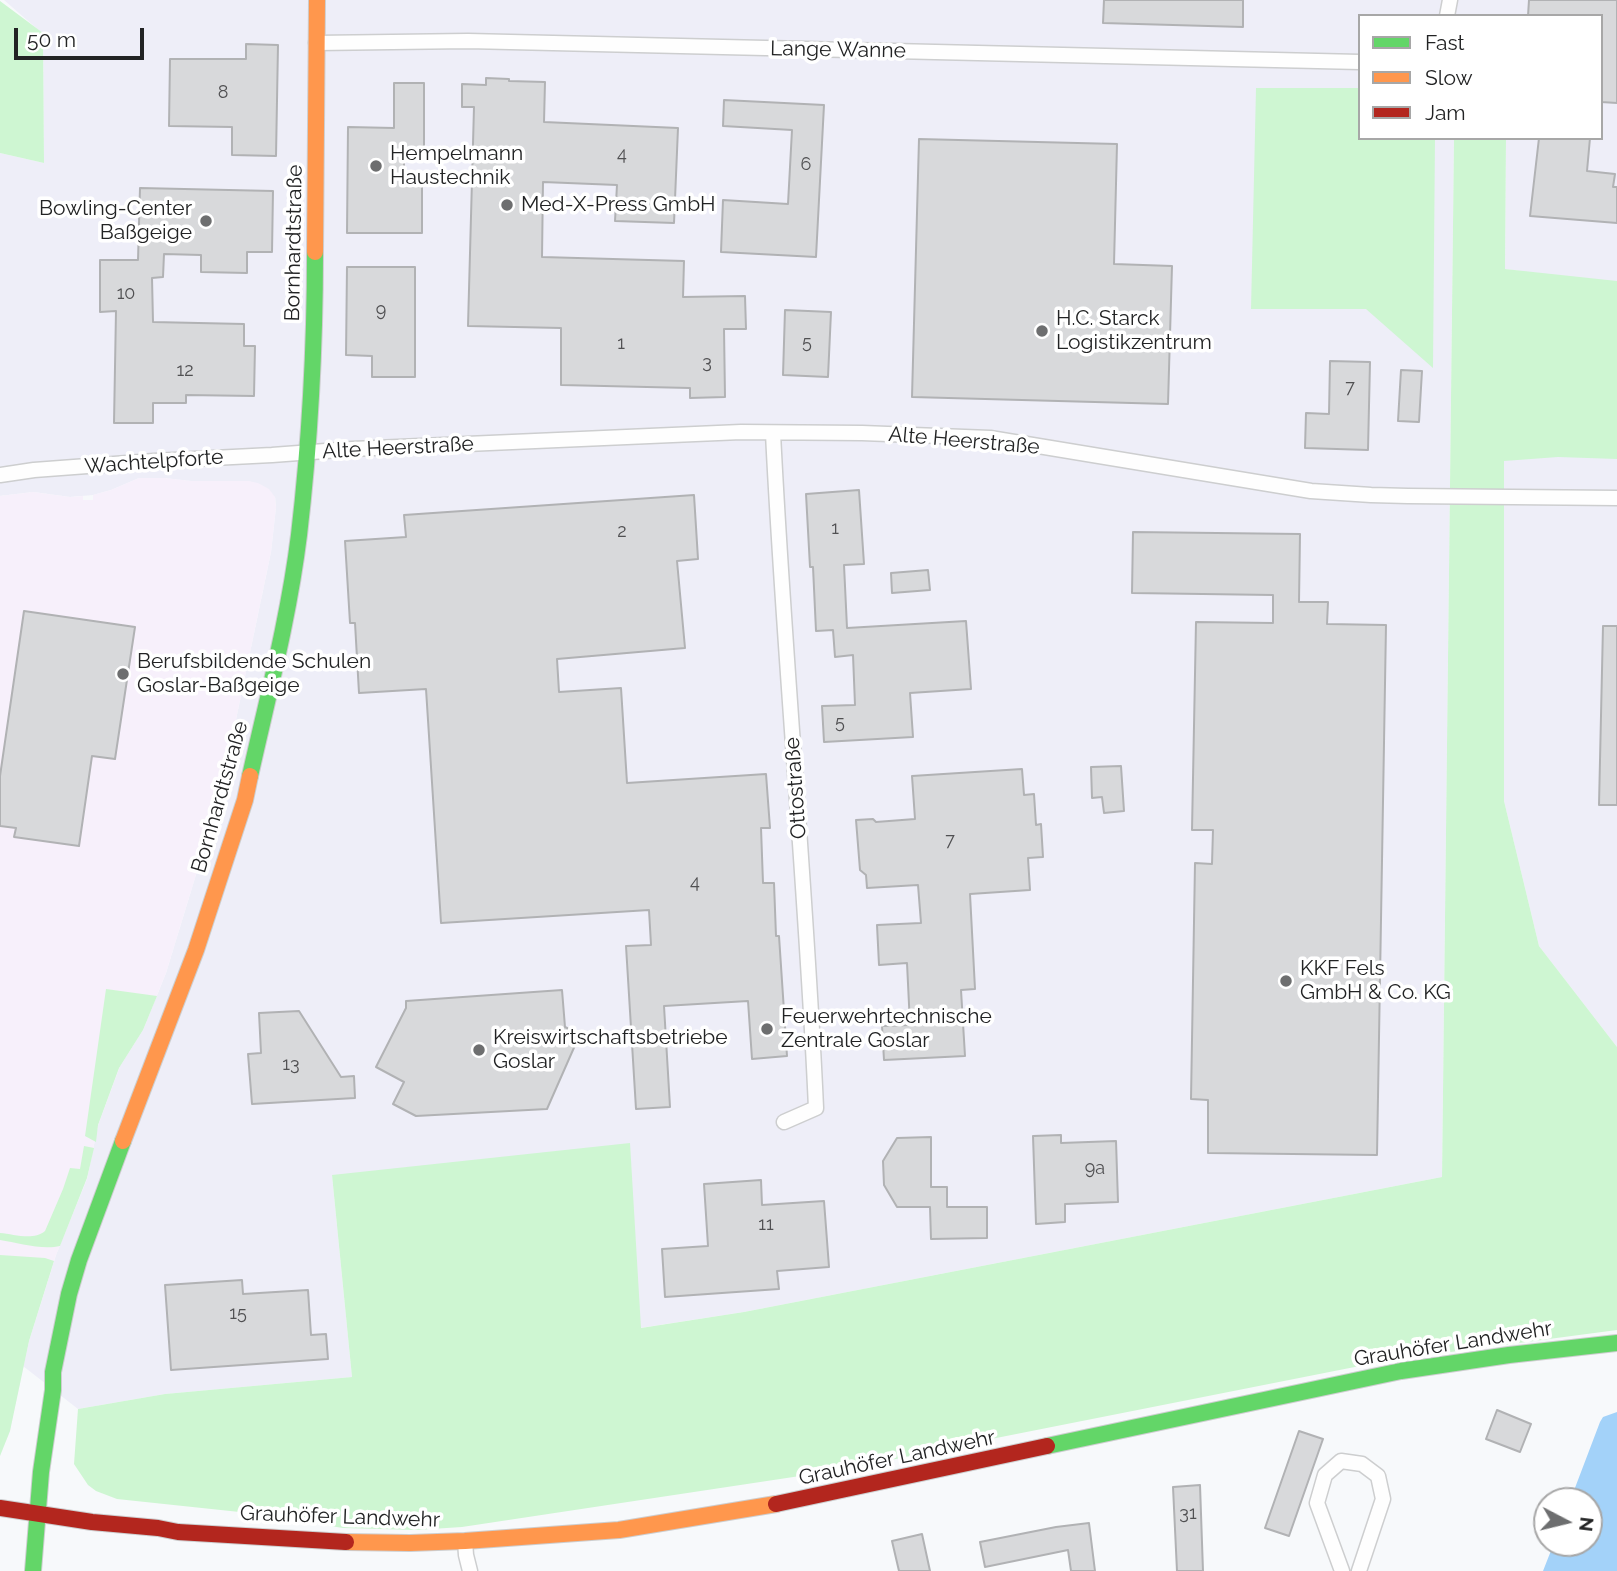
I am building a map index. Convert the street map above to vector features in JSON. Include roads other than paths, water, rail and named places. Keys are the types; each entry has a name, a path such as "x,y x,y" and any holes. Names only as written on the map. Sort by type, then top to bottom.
{"street":[{"name":"Bornhardtstraße","path":"30,1571 33,1517 53,1390 53,1372 69,1294 79,1260 192,960 245,800 288,607 299,536 311,408 315,293 317,0"},
{"name":"Lange Wanne","path":"316,43 468,41 1358,62"},
{"name":"Alte Heerstraße","path":"307,452 727,433 862,433 990,439 1311,491 1371,495 1617,498"},
{"name":"Ottostraße","path":"773,433 816,1108 784,1122"},
{"name":"Wachtelpforte","path":"0,475 153,461 307,452"},
{"name":"Grauhöfer Landwehr","path":"33,1517 177,1532 350,1542 465,1541 619,1530 767,1506 1401,1371 1503,1355 1617,1343"},
{"path":"1342,1571 1317,1503 1325,1475 1341,1461 1362,1464 1378,1476 1383,1499 1359,1571"},
{"path":"0,1508 33,1517"},
{"path":"0,1516 33,1517"},
{"path":"465,1541 470,1571"}],"water":[{"path":"1617,1412 1617,1571 1543,1571 1548,1557 1603,1557 1603,1487 1575,1487 1603,1417"}],"place":[{"name":"Hempelmann Haustechnik","path":"376,166"},
{"name":"Med-X-Press GmbH","path":"507,205"},
{"name":"Bowling-Center Baßgeige","path":"206,221"},
{"name":"H.C. Starck Logistikzentrum","path":"1042,331"},
{"name":"Berufsbildende Schulen Goslar-Baßgeige","path":"123,674"},
{"name":"KKF Fels GmbH & Co. KG","path":"1286,981"},
{"name":"Feuerwehrtechnische Zentrale Goslar","path":"767,1029"},
{"name":"Kreiswirtschaftsbetriebe Goslar","path":"479,1050"}]}
